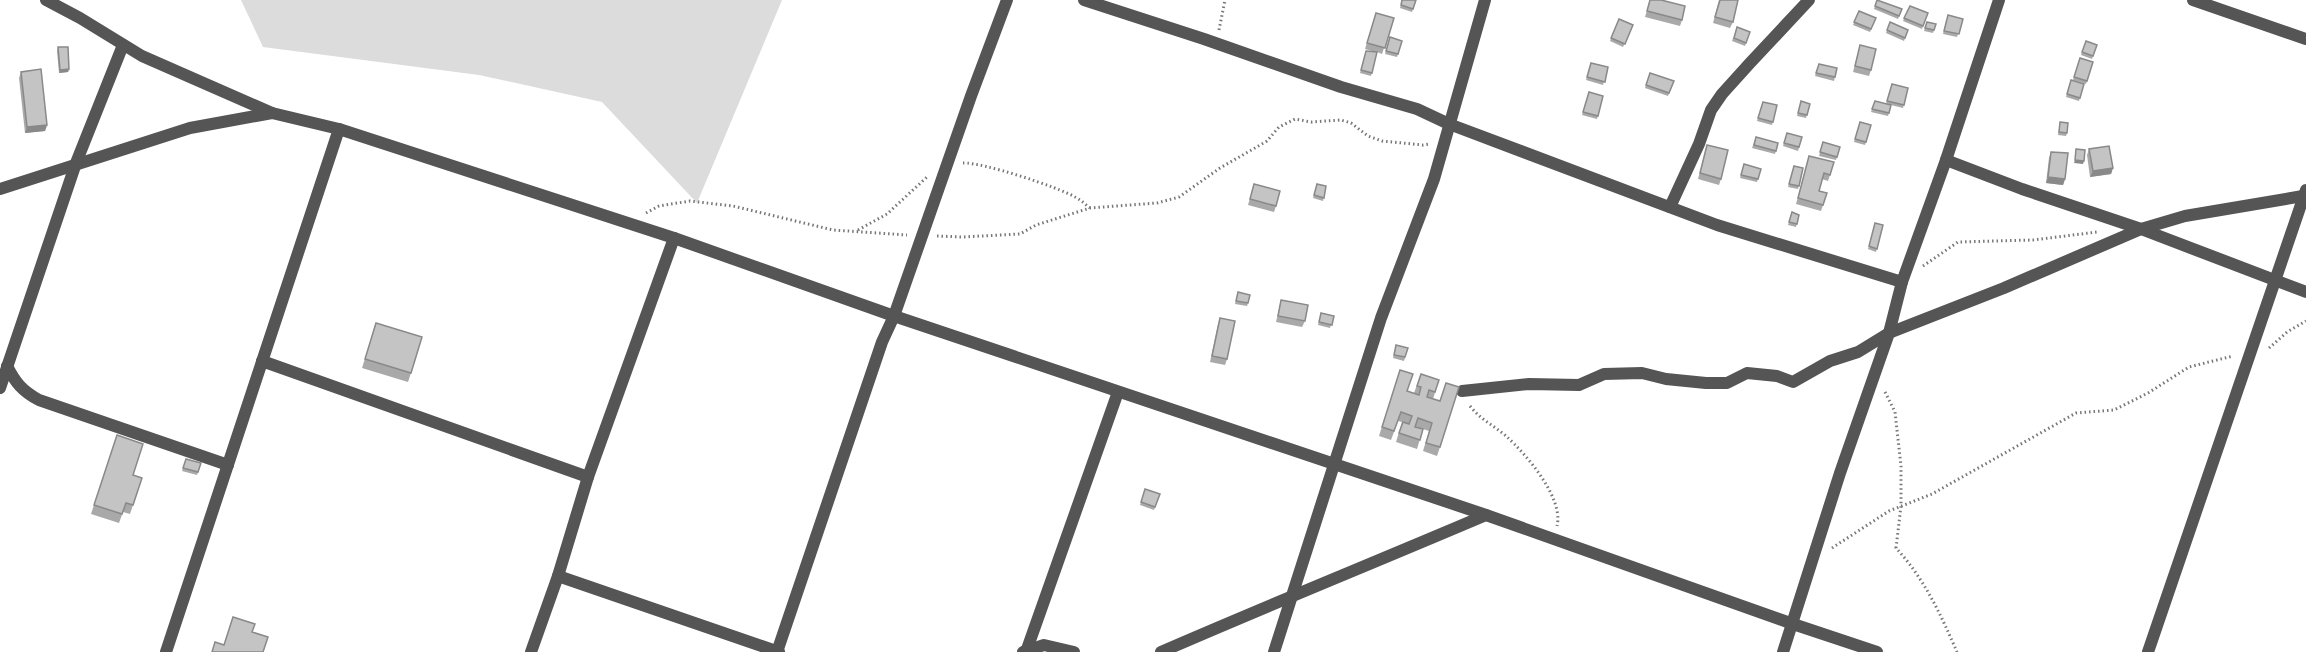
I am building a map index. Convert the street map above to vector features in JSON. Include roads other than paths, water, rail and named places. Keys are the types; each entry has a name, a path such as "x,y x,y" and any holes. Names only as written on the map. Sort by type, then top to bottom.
{"street":[{"path":"46,0 142,56 272,113 339,129 674,238 894,316 1335,463 1877,652"},
{"path":"558,576 778,652 882,342 894,316 1007,0"},
{"path":"1084,0 1220,44 1341,87 1417,109 1449,124 1717,225 1902,282"},
{"path":"1274,652 1381,318 1434,179 1485,0"},
{"path":"1670,207 1699,144 1711,110 1722,94 1809,0"},
{"path":"1783,652 1840,472 1889,333 1902,282 1946,160 1999,0"},
{"path":"2193,0 2306,39"},
{"path":"0,388 76,163 123,45"},
{"path":"0,189 190,128 272,113"},
{"path":"166,652 339,129"},
{"path":"1946,160 2022,189 2141,229 2306,292"},
{"path":"1462,391 1529,384 1579,385 1604,374 1613,373 1642,373 1666,379 1706,383 1727,382 1747,373 1777,375 1793,382 1830,361 1858,352 1889,333 2004,288 2141,229 2185,216 2305,192 2148,652"},
{"path":"531,652 558,576 588,477 674,238"},
{"path":"262,361 588,477"},
{"path":"7,366 14,381 25,393 39,400 228,465"},
{"path":"1025,651 1118,392"},
{"path":"1161,652 1486,515"},
{"path":"1025,651 1044,645 1074,652"}]}
